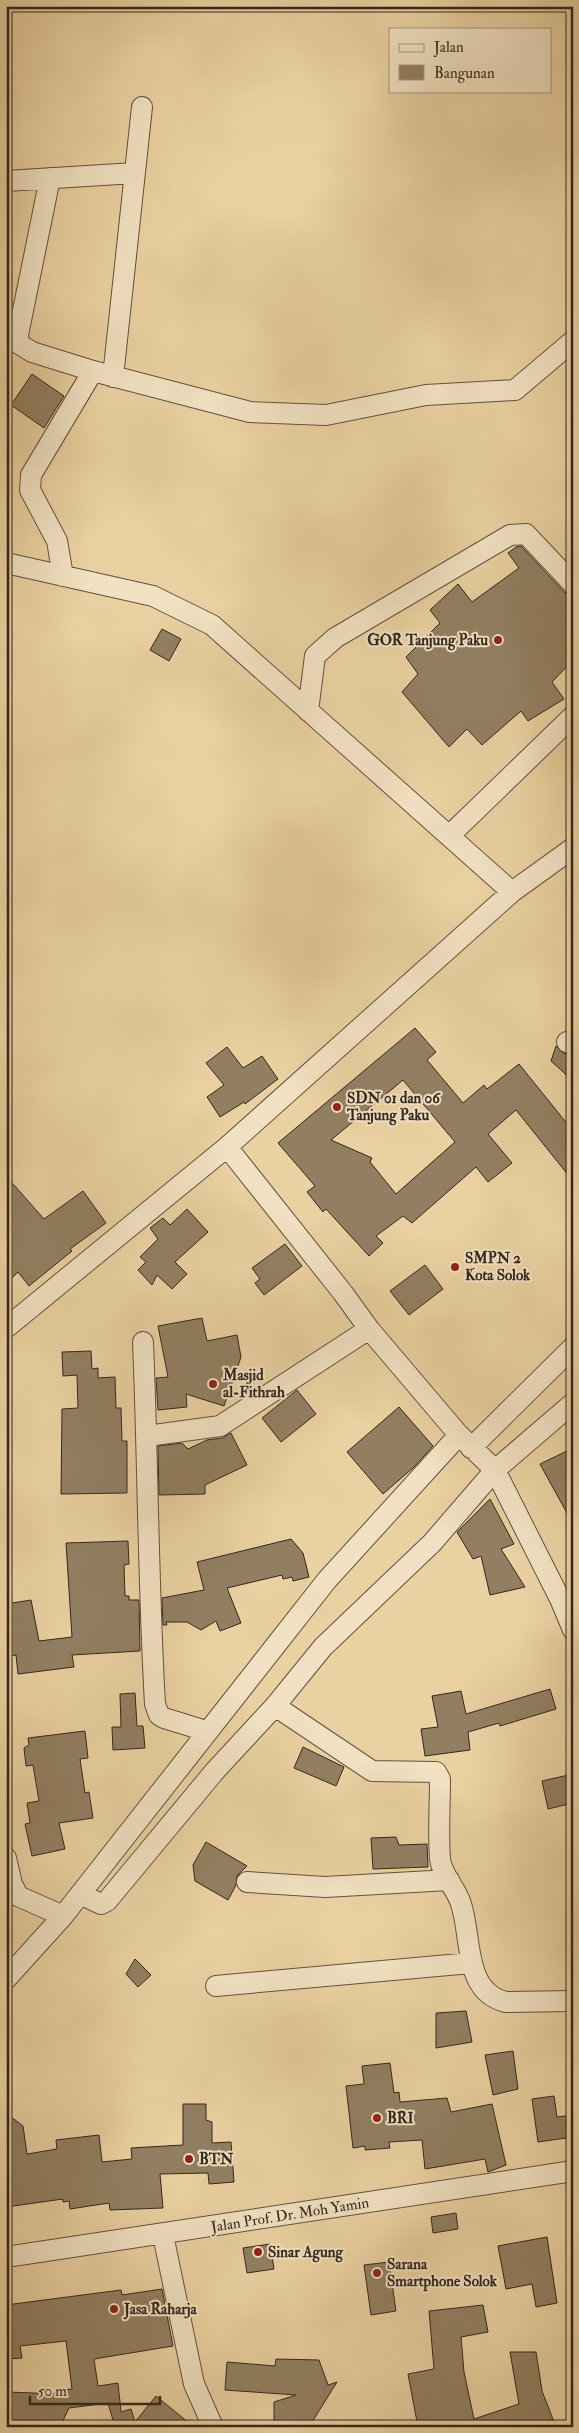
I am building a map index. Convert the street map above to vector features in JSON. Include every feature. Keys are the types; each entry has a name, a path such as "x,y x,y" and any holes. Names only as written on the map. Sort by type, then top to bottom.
{"street":[{"path":"113,377 142,107"},
{"path":"6,180 135,173"},
{"path":"50,178 18,335 19,344 32,352 113,377 250,412 326,415 426,395 515,390 573,341"},
{"path":"62,576 59,547 30,490 29,481 93,371"},
{"path":"308,711 312,670 318,650 335,638 510,535 526,534 573,584"},
{"path":"6,563 153,596 212,624 512,892"},
{"path":"449,836 573,716"},
{"path":"6,1328 228,1148 512,892 573,848"},
{"path":"228,1148 343,1293 369,1329 465,1441 495,1470 560,1599 573,1630"},
{"path":"147,1436 220,1426 369,1329"},
{"path":"143,1342 147,1436 150,1620 155,1704 159,1714 164,1718 206,1731"},
{"path":"6,1979 63,1916 206,1731 327,1580 465,1441 573,1347"},
{"path":"80,1894 101,1904 108,1901 214,1772 275,1706 323,1647 432,1543 495,1470 573,1403"},
{"path":"275,1706 372,1771 436,1772 440,1779 440,1859 462,1905 471,1963 477,1976 493,1998 506,2002 573,2001"},
{"path":"6,1858 12,1884 18,1896 63,1916"},
{"path":"247,1882 325,1887 449,1880"},
{"path":"216,1986 471,1963"},
{"name":"Jalan Prof. Dr. Moh Yamin","path":"6,2257 163,2235 573,2172"},
{"path":"163,2235 194,2384 213,2427"}],"building":[{"path":"32,374 64,396 44,428 11,405"},
{"name":"GOR Tanjung Paku","path":"521,546 564,592 573,597 573,660 552,682 564,699 528,721 521,711 482,745 467,729 449,747 402,692 418,674 406,657 440,623 430,610 458,584 472,602 519,568 508,553"},
{"path":"162,629 181,639 169,661 150,650"},
{"path":"415,1028 436,1052 427,1060 463,1103 484,1085 487,1089 519,1064 573,1131 573,1181 516,1110 488,1134 512,1163 488,1182 476,1167 412,1223 403,1216 376,1236 383,1243 369,1256 326,1209 323,1212 307,1192 315,1186 278,1143","holes":["403,1080 455,1142 396,1194 370,1162 372,1158 331,1140"]},
{"path":"556,1046 563,1053 573,1056 573,1081 551,1061"},
{"path":"227,1047 243,1068 262,1056 278,1079 245,1104 244,1102 220,1117 207,1097 224,1085 206,1063"},
{"path":"6,1176 44,1219 83,1191 106,1223 70,1249 72,1251 29,1286 18,1272 6,1284"},
{"path":"187,1209 208,1232 175,1262 187,1274 172,1289 157,1275 152,1285 138,1270 146,1262 140,1257 158,1239 150,1228 163,1218 170,1225"},
{"path":"285,1244 302,1266 264,1295 255,1283 260,1279 252,1268"},
{"path":"425,1265 443,1289 409,1315 390,1291"},
{"path":"202,1318 207,1341 237,1335 241,1357 224,1406 186,1394 187,1407 158,1410 156,1378 168,1377 158,1326"},
{"path":"91,1351 92,1369 98,1368 98,1378 115,1377 116,1408 121,1408 122,1441 127,1441 127,1493 61,1494 62,1409 78,1408 77,1375 63,1376 62,1352"},
{"path":"297,1390 316,1414 281,1442 262,1418"},
{"path":"399,1407 433,1446 414,1467 383,1494 347,1452"},
{"path":"231,1433 247,1465 205,1485 205,1494 159,1495 158,1446 182,1443 188,1449 207,1440 222,1438"},
{"path":"573,1448 573,1524 540,1464"},
{"path":"490,1499 514,1544 501,1549 525,1587 490,1595 481,1556 473,1559 457,1532"},
{"path":"291,1539 303,1553 309,1577 293,1581 292,1577 283,1579 282,1575 227,1588 241,1623 220,1631 216,1621 201,1630 187,1622 166,1622 167,1625 163,1625 162,1598 204,1590 197,1562"},
{"path":"128,1541 129,1564 124,1565 125,1596 129,1596 129,1600 139,1600 140,1651 72,1655 74,1667 18,1674 16,1655 6,1657 6,1604 31,1600 39,1641 72,1637 66,1543"},
{"path":"550,1689 556,1709 500,1726 499,1723 468,1732 470,1750 425,1756 421,1729 438,1727 432,1696 461,1691 466,1714"},
{"path":"135,1693 137,1726 143,1726 145,1748 113,1750 112,1727 121,1727 120,1694"},
{"path":"85,1731 88,1758 80,1759 85,1793 89,1792 93,1818 59,1823 65,1849 32,1856 25,1824 30,1823 27,1803 39,1801 33,1765 26,1766 24,1748 29,1745 28,1738"},
{"path":"303,1747 344,1767 336,1786 294,1768"},
{"path":"573,1774 573,1803 548,1809 542,1781"},
{"path":"396,1837 399,1845 427,1844 428,1867 373,1869 371,1838"},
{"path":"206,1842 247,1866 237,1876 236,1885 228,1900 195,1881 193,1865"},
{"path":"135,1959 151,1975 138,1987 126,1974"},
{"path":"466,2011 472,2042 436,2048 436,2013"},
{"path":"513,2051 518,2089 493,2095 485,2055"},
{"path":"390,2063 394,2093 399,2092 400,2102 447,2098 451,2112 492,2104 506,2165 488,2172 485,2159 425,2169 422,2140 389,2142 390,2148 365,2150 365,2146 353,2148 346,2086 364,2084 362,2066"},
{"path":"554,2096 557,2117 573,2115 573,2137 538,2142 532,2099"},
{"path":"183,2104 206,2104 206,2120 212,2122 212,2143 231,2142 234,2182 209,2184 208,2173 160,2174 163,2208 110,2210 109,2203 70,2209 69,2201 63,2202 63,2199 6,2207 6,2113 23,2126 27,2154 57,2149 56,2140 99,2135 102,2162 132,2159 131,2148 183,2145"},
{"path":"456,2213 458,2229 433,2233 431,2217"},
{"path":"547,2237 557,2303 536,2307 532,2284 506,2289 498,2246"},
{"path":"270,2244 274,2269 247,2273 243,2248"},
{"path":"389,2262 396,2311 371,2315 364,2265"},
{"path":"162,2289 173,2346 94,2359 98,2386 118,2383 121,2412 131,2409 135,2422 156,2396 194,2427 115,2427 108,2403 69,2408 60,2427 6,2427 6,2392 62,2394 62,2390 72,2389 66,2341 20,2346 22,2358 6,2359 6,2305 121,2290 122,2295"},
{"path":"483,2305 488,2332 461,2337 464,2372 474,2419 519,2404 510,2352 536,2352 542,2391 556,2427 418,2427 408,2374 434,2369 429,2311"},
{"path":"276,2359 319,2360 328,2385 337,2382 309,2427 274,2427 274,2402 296,2395 225,2390 227,2362 275,2366"}],"place":[{"name":"GOR Tanjung Paku","path":"498,640"},
{"name":"SDN 01 dan 06 Tanjung Paku","path":"337,1107"},
{"name":"SMPN 2 Kota Solok","path":"455,1267"},
{"name":"Masjid al-Fithrah","path":"213,1384"},
{"name":"BRI","path":"377,2118"},
{"name":"BTN","path":"189,2159"},
{"name":"Sinar Agung","path":"258,2252"},
{"name":"Sarana Smartphone Solok","path":"377,2273"},
{"name":"Jasa Raharja","path":"114,2309"}]}
